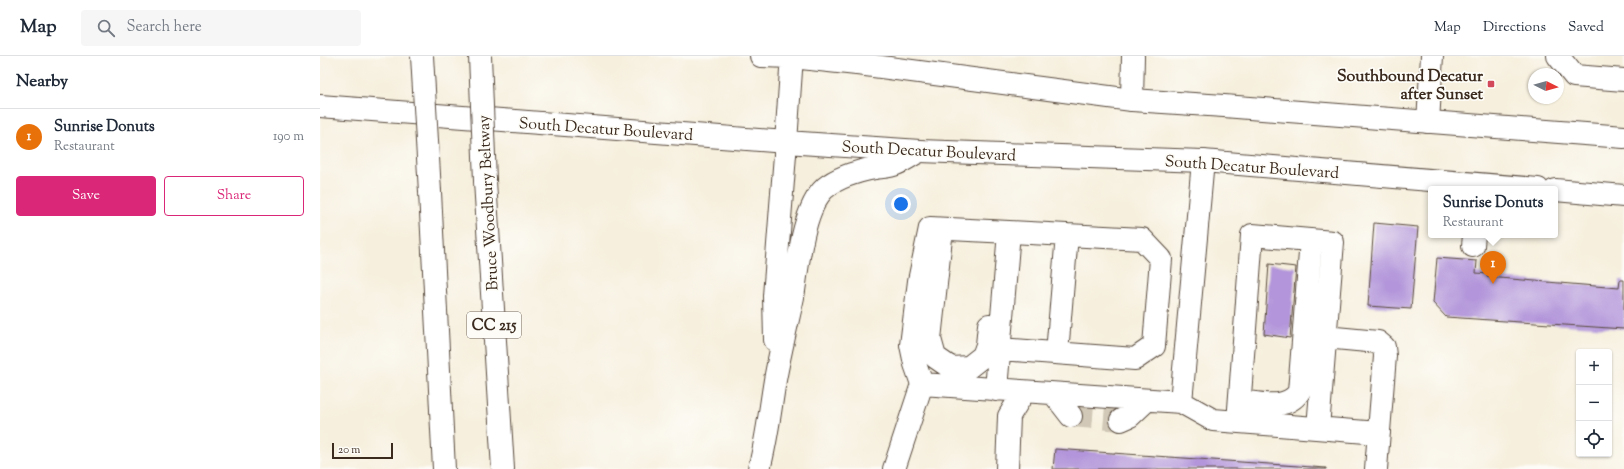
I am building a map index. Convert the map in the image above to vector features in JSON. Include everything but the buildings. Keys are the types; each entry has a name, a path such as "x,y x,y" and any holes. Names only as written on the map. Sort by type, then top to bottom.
{"main road":[{"path":"422,56 444,469"},
{"name":"Bruce Woodbury Beltway","path":"480,56 485,181 503,469"},
{"path":"761,56 792,57 866,65 1132,100 1624,137"},
{"path":"904,56 962,78"},
{"path":"1132,100 1133,56"},
{"path":"1428,122 1432,56"},
{"path":"1558,56 1574,76 1624,80"},
{"path":"775,379 774,296 792,57"},
{"name":"South Decatur Boulevard","path":"320,106 920,151 1202,161 1478,186"},
{"path":"759,469 765,447 775,379 806,227 814,205 826,187 841,178 873,168 896,165 920,151"},
{"path":"1181,402 1202,161"},
{"path":"1558,190 1624,196"},
{"path":"894,469 922,384 915,364 911,345 930,228 1009,237 1067,235 1142,239 1162,260 1154,346 1135,359 1000,349"},
{"path":"942,229 930,339 935,357 951,368 969,367 983,356 987,345 995,262 1009,237"},
{"path":"1057,353 1067,235"},
{"path":"1239,412 1252,235 1333,242 1318,428"},
{"path":"996,390 1009,237"},
{"path":"922,384 1181,402 1213,420 1239,412 1274,404 1286,403 1294,399 1299,392 1311,240"},
{"path":"1325,337 1378,342 1384,347 1385,356 1376,469"},
{"path":"1006,469 1010,416 1024,392"},
{"path":"1054,394 1071,416"},
{"path":"1121,420 1130,416 1147,400"},
{"path":"1239,412 1318,428 1379,433"}],"tunnel":[{"path":"1071,416 1121,420"}],"place":[{"name":"Southbound Decatur after Sunset","path":"1491,84"},
{"name":"Sunrise Donuts","path":"1493,284"}]}
